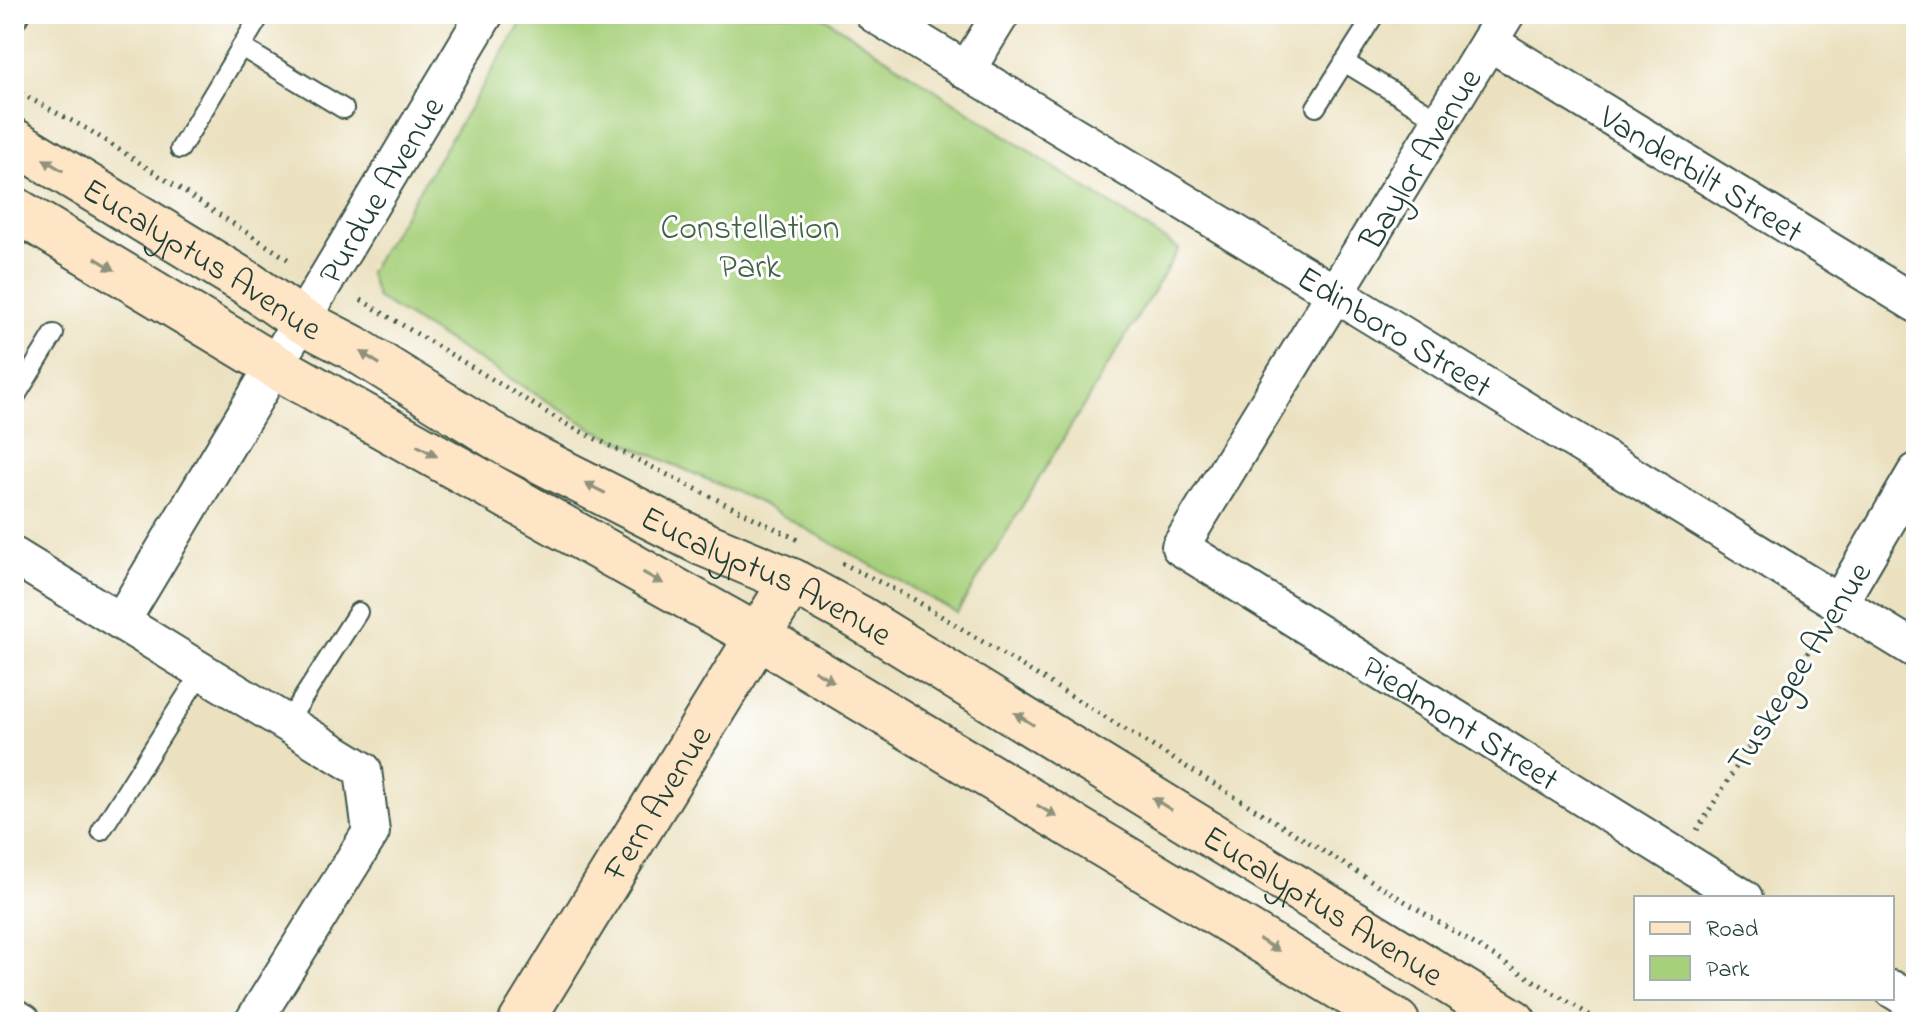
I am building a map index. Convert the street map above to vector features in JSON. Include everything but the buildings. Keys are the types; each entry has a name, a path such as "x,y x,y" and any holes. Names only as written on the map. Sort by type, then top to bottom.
{"street":[{"name":"Purdue Avenue","path":"122,620 485,14"},
{"name":"Edinboro Street","path":"874,14 1916,650"},
{"path":"966,71 1001,14"},
{"name":"Baylor Avenue","path":"1180,547 1498,28"},
{"name":"Vanderbilt Street","path":"1498,28 1916,304"},
{"name":"Eucalyptus Avenue","path":"14,141 247,283 300,320 352,347 509,445 704,544 792,581 871,625 1514,1022"},
{"name":"Eucalyptus Avenue","path":"14,209 275,366 757,636 1397,1022"},
{"name":"Tuskegee Avenue","path":"1839,603 1916,472"},
{"name":"Piedmont Street","path":"1180,547 1741,896"},
{"path":"14,556 363,770 371,832 253,1022"},
{"name":"Fern Avenue","path":"521,1022 792,581"},
{"path":"1894,990 1916,1004"},
{"path":"14,1017 23,1022"}],"lane":[{"path":"14,24 20,14"},
{"path":"180,149 261,14"},
{"path":"1316,107 1373,17"},
{"path":"241,47 344,109"},
{"path":"1344,62 1441,121"},
{"path":"14,399 54,334"},
{"path":"287,723 358,612"},
{"path":"101,831 202,671"}],"path":[{"path":"14,90 89,130 289,260"},
{"name":"Tuskegee Avenue","path":"1679,858 1839,603"}],"green space":[{"name":"Constellation Park","path":"527,14 819,14 1179,249 957,613 754,500 595,430 377,298 369,272"}]}
